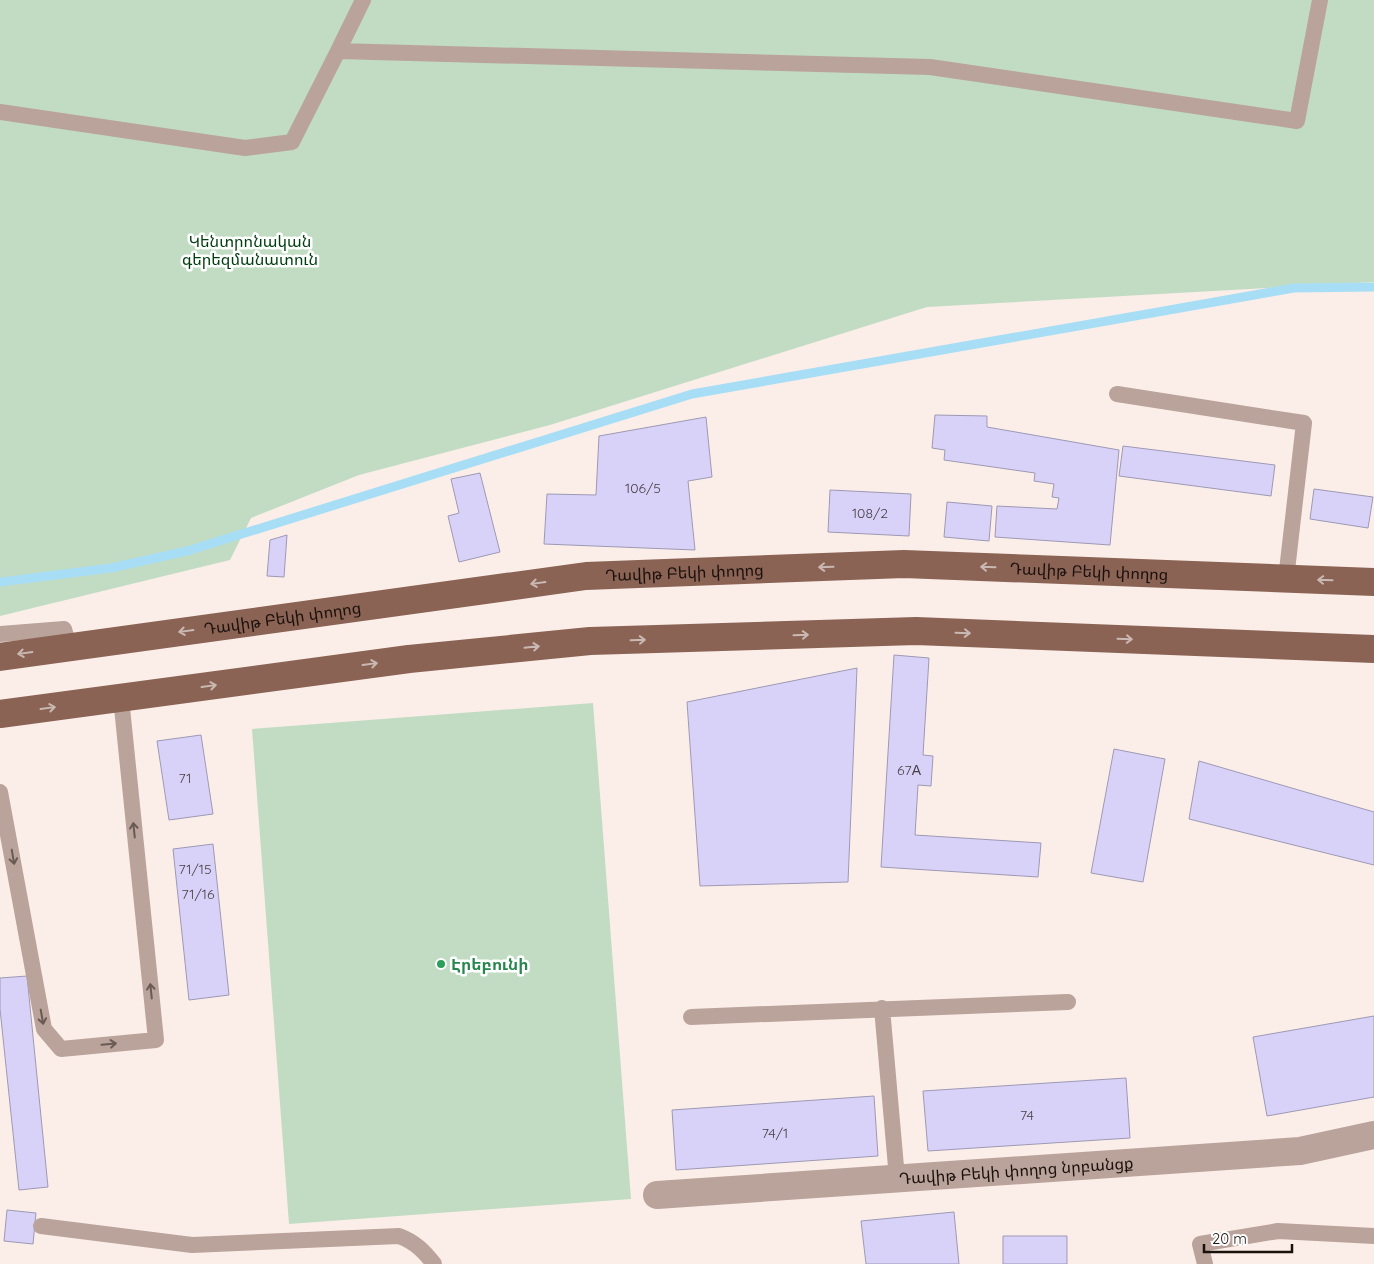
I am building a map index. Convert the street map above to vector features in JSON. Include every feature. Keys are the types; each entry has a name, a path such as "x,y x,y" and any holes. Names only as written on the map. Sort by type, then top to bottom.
{"main road":[{"name":"Դավիթ Բեկի փողոց","path":"0,657 586,576 904,564 1374,582"},
{"path":"0,714 409,659 590,641 916,631 1374,648"}],"street":[{"name":"Դավիթ Բեկի փողոց նրբանցք","path":"657,1195 1300,1152 1374,1135"}],"lane":[{"path":"0,112 245,148 292,142 363,0"},
{"path":"338,51 930,67 1297,121 1320,0"},
{"path":"1117,394 1304,423 1286,579"},
{"path":"0,634 64,629 69,647"},
{"path":"0,792 44,1029 61,1049 156,1040 121,698"},
{"path":"691,1017 1068,1002"},
{"path":"882,1008 897,1178"},
{"path":"41,1226 192,1245 399,1236 411,1241 425,1252 434,1264"},
{"path":"1205,1264 1200,1244 1278,1231 1374,1236"}],"green space":[{"name":"Կենտրոնական գերեզմանատուն","path":"0,0 1374,0 1374,282 927,307 550,425 359,475 251,518 230,560 0,616"},
{"name":"Էրեբունի","path":"593,703 631,1199 289,1224 252,729"}],"building":[{"path":"935,415 987,416 987,427 1119,450 1110,545 995,537 997,506 1057,509 1059,498 1052,497 1054,484 1034,481 1035,473 944,460 945,450 932,448"},
{"path":"706,417 712,477 688,481 695,550 544,544 547,494 596,495 599,436"},
{"path":"1123,446 1275,465 1271,496 1119,476"},
{"path":"480,473 500,552 459,562 448,516 459,513 451,479"},
{"path":"1314,489 1373,497 1368,528 1310,519"},
{"path":"830,490 911,494 909,536 828,532"},
{"path":"947,502 992,506 989,541 944,537"},
{"path":"287,535 284,577 267,576 270,540"},
{"path":"894,655 929,658 923,755 933,756 931,786 918,785 915,835 1041,843 1038,877 881,867"},
{"path":"857,668 848,882 700,886 687,702"},
{"path":"201,735 213,814 169,820 157,741"},
{"path":"1114,749 1165,759 1143,882 1091,873"},
{"path":"1199,761 1374,812 1374,865 1189,819"},
{"path":"213,844 229,995 189,1000 173,849"},
{"path":"27,976 48,1187 19,1190 0,1009 0,978"},
{"path":"1374,1016 1374,1097 1267,1116 1253,1037"},
{"path":"1126,1078 1130,1138 928,1151 923,1091"},
{"path":"874,1096 878,1156 676,1170 672,1110"},
{"path":"7,1210 36,1213 33,1244 4,1241"},
{"path":"954,1212 959,1264 866,1264 861,1221"},
{"path":"1003,1236 1067,1236 1067,1264 1003,1264"}],"waterway":[{"path":"0,582 111,568 187,551 692,394 1294,288 1374,287"}],"place":[{"name":"Էրեբունի","path":"441,964"}]}
